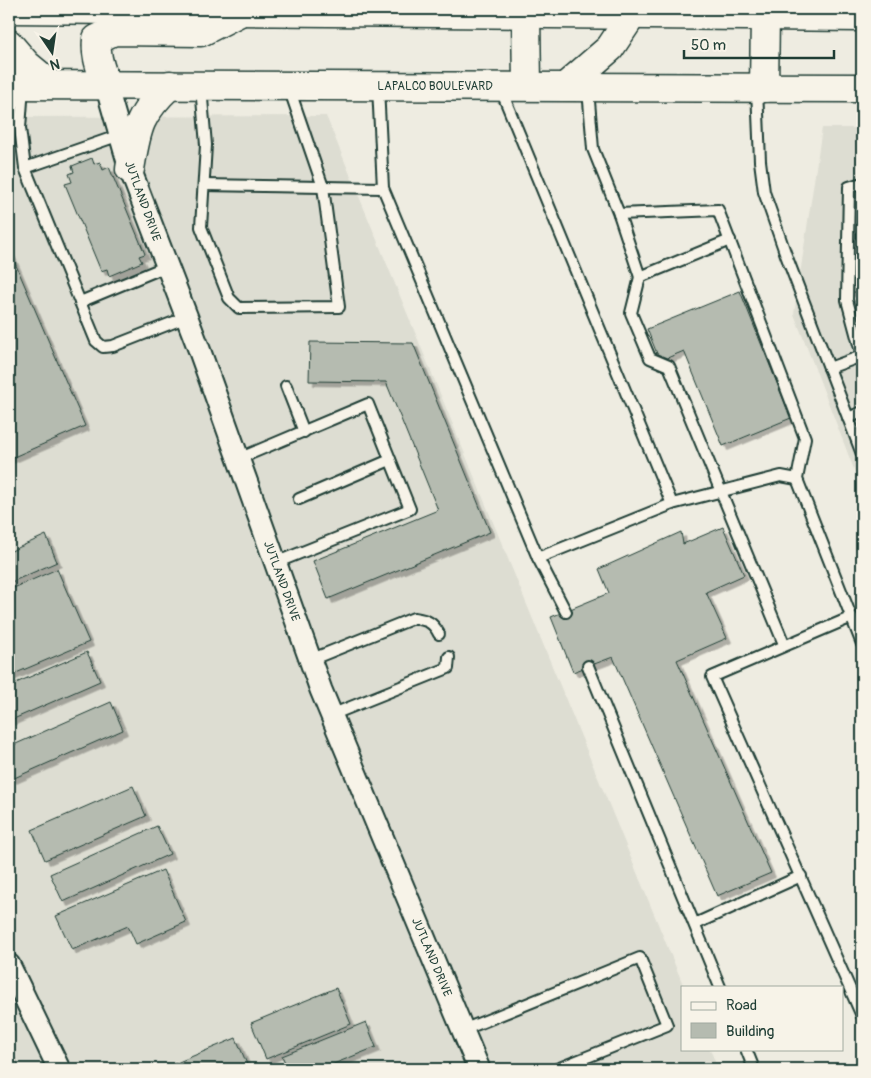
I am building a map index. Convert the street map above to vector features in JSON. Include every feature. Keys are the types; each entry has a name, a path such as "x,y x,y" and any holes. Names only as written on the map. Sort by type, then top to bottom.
{"main road":[{"path":"9,9 461,11 862,17"},
{"path":"106,85 97,58 96,48 98,39 105,34 114,31 201,32 241,10"},
{"path":"518,12 527,86"},
{"path":"577,87 610,48 620,13"},
{"path":"760,88 765,16"},
{"path":"9,44 27,65 50,84"},
{"name":"LAPALCO BOULEVARD","path":"16,84 862,88"},
{"path":"130,169 139,122 150,104 170,85"}],"street":[{"name":"JUTLAND DRIVE","path":"106,85 130,169 187,317 310,660 331,715 479,1069"},
{"path":"9,965 59,1069"}],"lane":[{"path":"16,84 25,168 96,341 103,346 112,346 187,317"},
{"path":"201,86 206,145 202,227 229,298 239,308 338,307 323,187 288,86"},
{"path":"378,86 383,188 538,558 566,612"},
{"path":"500,86 672,504"},
{"path":"577,87 593,149 619,214 640,277 631,313 650,358 668,366 784,644"},
{"path":"760,88 760,161 764,192 862,454"},
{"path":"25,168 120,134"},
{"path":"829,368 862,356 847,300 849,187 862,183"},
{"path":"204,185 383,188"},
{"path":"619,214 718,210 805,438 797,478 862,644"},
{"path":"640,277 730,240"},
{"path":"80,302 168,266"},
{"path":"286,386 304,432"},
{"path":"238,459 368,404 410,509 275,563"},
{"path":"848,418 862,412"},
{"path":"299,499 390,460"},
{"path":"538,558 672,504 781,476 797,478"},
{"path":"852,617 784,644 712,677 862,1016"},
{"path":"310,660 414,618 426,620 434,624 440,634"},
{"path":"331,715 448,668 449,656"},
{"path":"588,666 720,986"},
{"path":"695,924 801,876"},
{"path":"463,1030 640,958 668,1025 557,1069"},
{"path":"746,1050 754,1069"}],"shaded area":[{"path":"326,116 684,986 681,986 681,1050 710,1050 718,1069 9,1069 9,117"},
{"path":"822,128 862,128 862,490 794,314"}],"building":[{"path":"92,158 94,164 100,162 103,170 109,167 145,254 139,256 142,262 109,276 107,269 101,271 65,184 72,182 69,174 74,172 72,166"},
{"path":"9,249 85,426 9,459"},
{"path":"849,268 862,268 862,292 849,292"},
{"path":"740,291 791,418 723,446 684,351 660,361 647,329"},
{"path":"310,342 413,343 490,532 328,599 313,561 438,510 386,382 309,381"},
{"path":"723,527 744,575 706,592 727,638 677,660 771,873 717,896 613,657 573,672 551,617 609,593 599,569 681,532 683,544"},
{"path":"46,535 57,562 9,583 9,552"},
{"path":"57,569 89,642 9,676 9,590"},
{"path":"87,652 100,681 9,721 9,686"},
{"path":"111,702 123,730 12,779 9,773 9,747"},
{"path":"133,786 146,816 45,860 32,830"},
{"path":"157,826 170,854 63,902 50,874"},
{"path":"163,870 186,922 136,944 128,926 72,950 56,916"},
{"path":"336,988 351,1024 266,1059 251,1023"},
{"path":"366,1022 376,1047 321,1069 288,1069 282,1056"},
{"path":"236,1038 249,1069 162,1069"},
{"path":"9,1050 17,1069 9,1069"}]}
